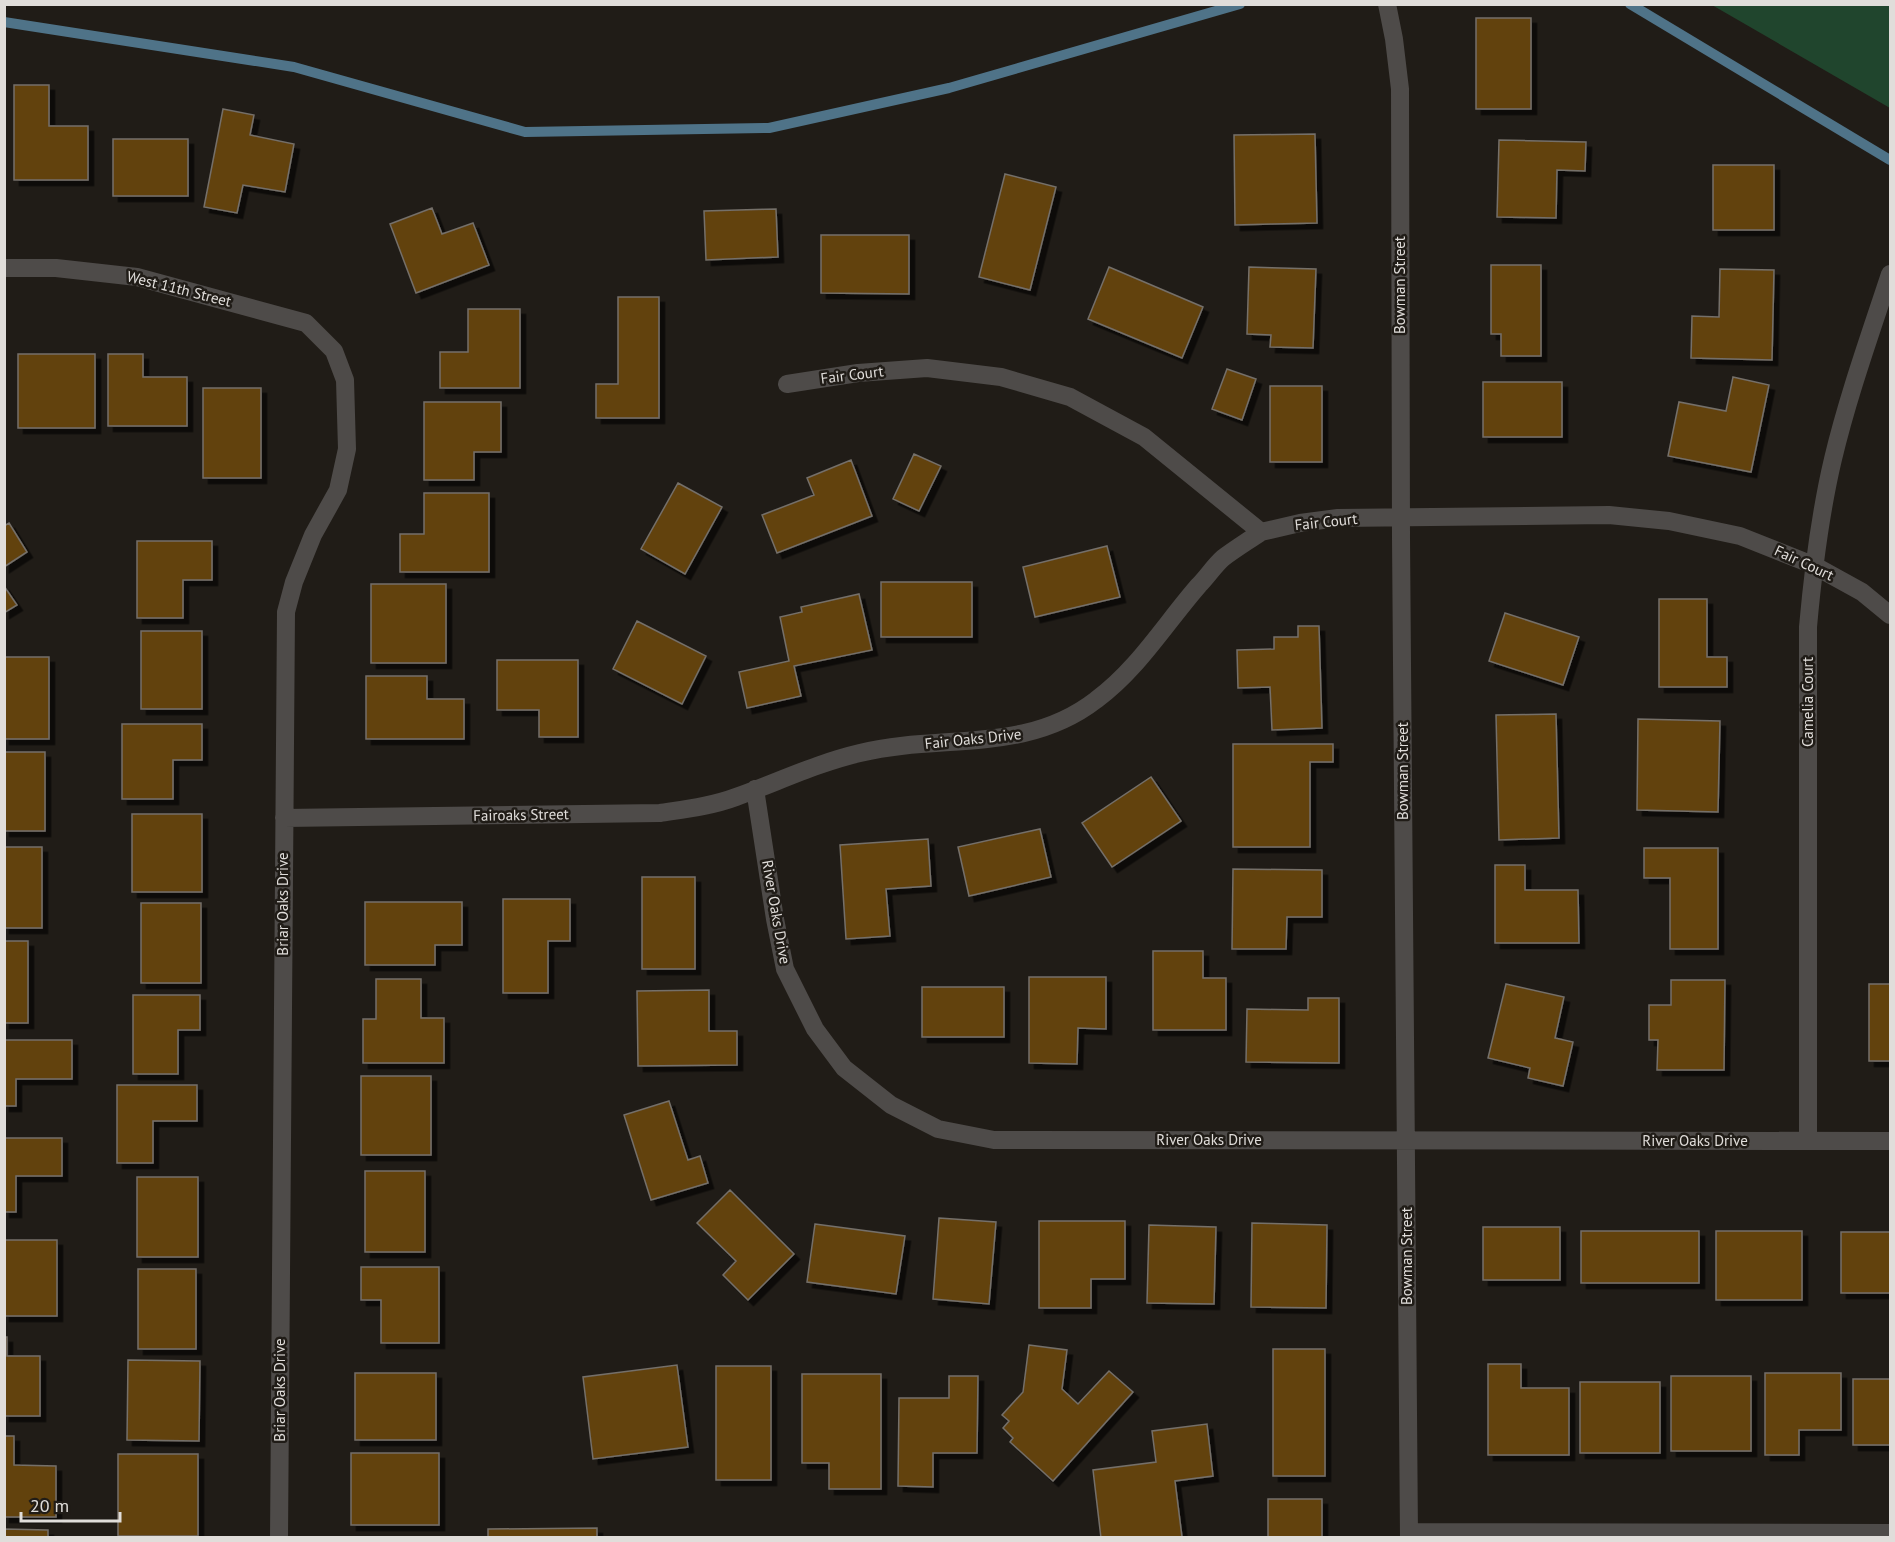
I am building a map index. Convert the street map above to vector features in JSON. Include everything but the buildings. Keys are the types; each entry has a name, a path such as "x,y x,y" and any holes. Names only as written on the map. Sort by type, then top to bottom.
{"street":[{"name":"Bowman Street","path":"1387,4 1400,89 1409,1535"},
{"name":"West 11th Street","path":"4,268 56,268 137,277 281,315"},
{"name":"Camelia Court","path":"1808,1141 1808,627 1813,566 1833,460 1860,363 1890,274"},
{"name":"Briar Oaks Drive","path":"279,1538 286,612 294,582 314,535 338,490 347,449 345,380 334,351 306,323 281,315"},
{"name":"Fair Court","path":"788,384 858,372 927,368 1001,377 1070,397 1144,437 1260,532 1338,518 1609,515 1669,521 1740,536 1813,566 1862,592 1890,615"},
{"name":"Fair Oaks Drive","path":"755,789 818,765 862,752 1018,736 1060,723 1096,701 1134,667 1179,608 1223,559 1260,532"},
{"name":"Fairoaks Street","path":"284,818 660,813 701,807 755,789"},
{"name":"River Oaks Drive","path":"755,789 785,969 814,1029 844,1068 891,1105 938,1129 994,1140 1890,1141"},
{"path":"1409,1535 1890,1533"}],"green space":[{"path":"1712,5 1890,5 1890,108"}],"waterway":[{"path":"4,22 294,67 525,132 769,128 949,88 1240,4"},
{"path":"1630,4 1890,160"}]}
